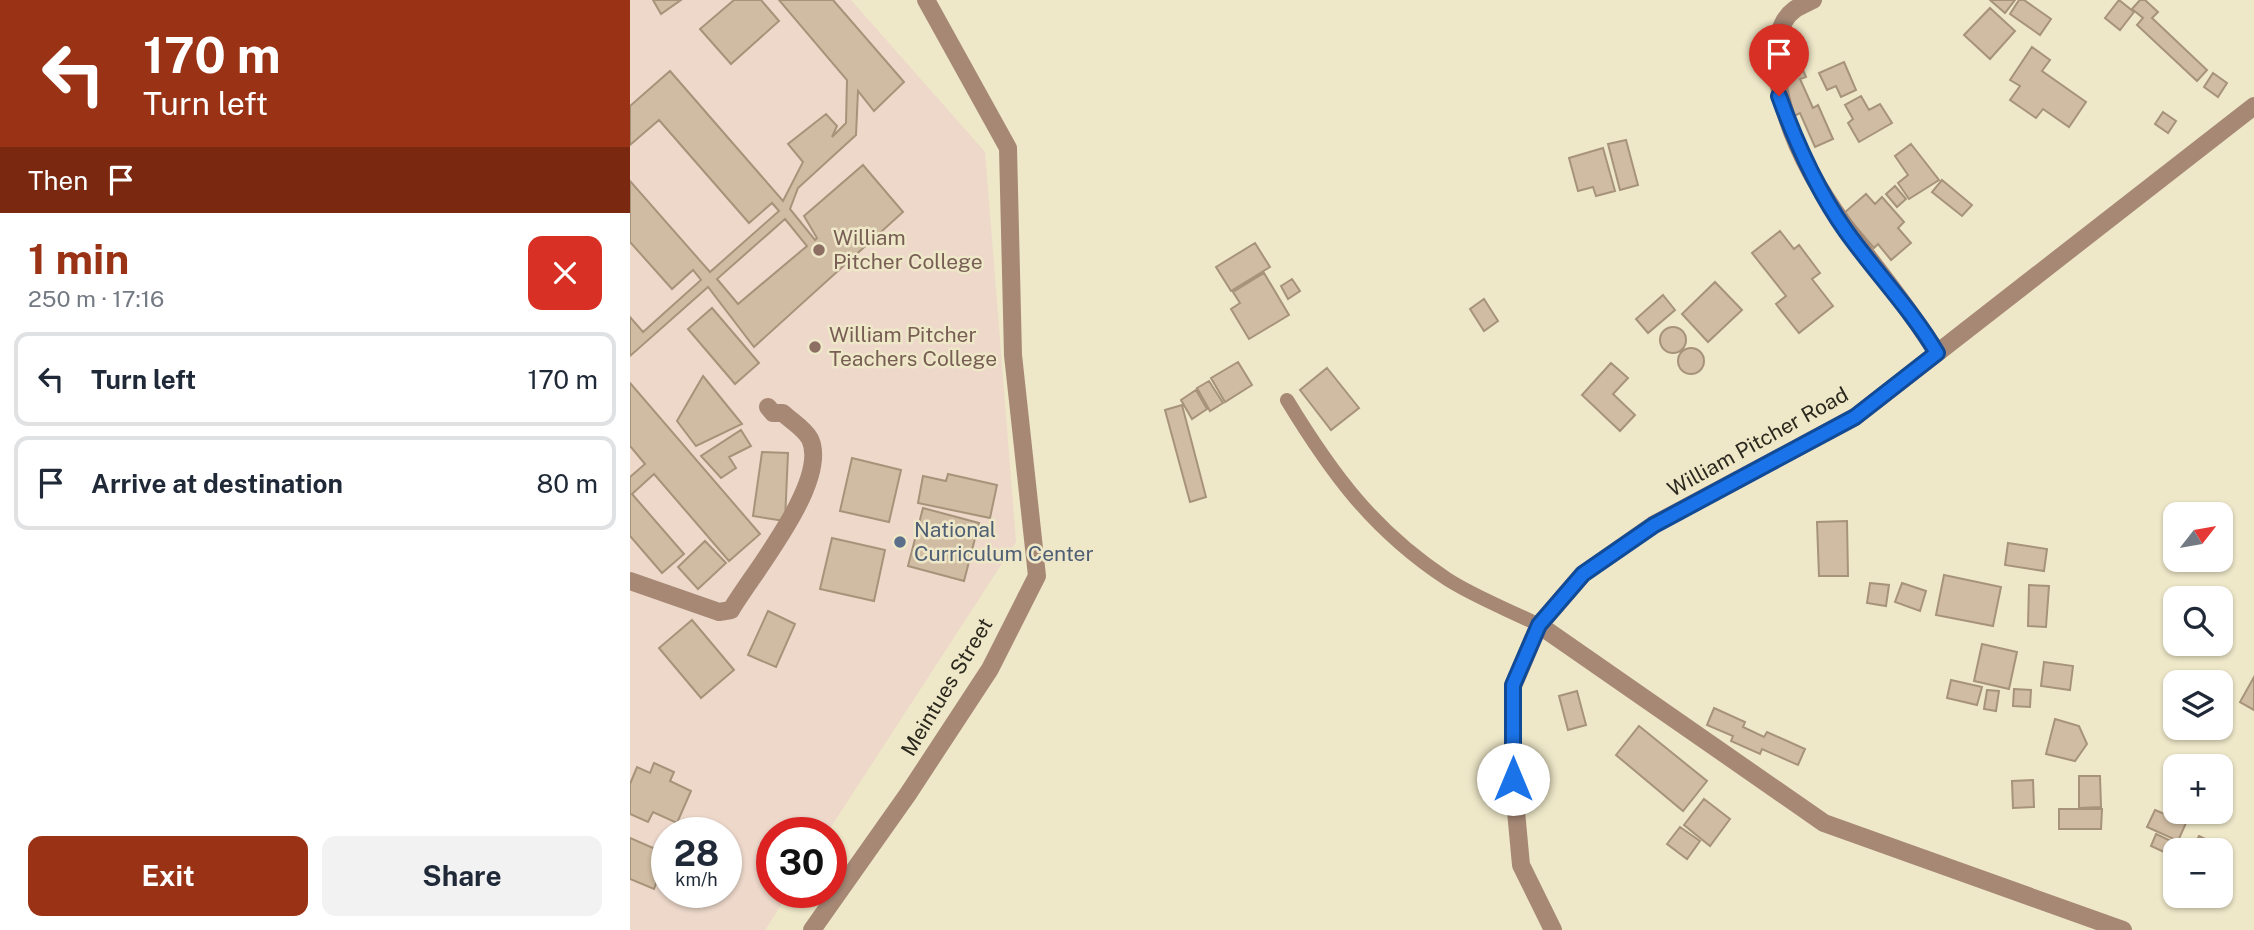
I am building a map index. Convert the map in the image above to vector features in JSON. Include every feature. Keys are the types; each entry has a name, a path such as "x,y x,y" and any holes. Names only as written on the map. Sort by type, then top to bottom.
{"street":[{"name":"Meintues Street","path":"812,930 908,794 990,669 1037,576 1013,355 1008,148 926,0"},
{"path":"1813,0 1792,10 1781,28 1775,50 1779,96 1799,151 1846,231 1894,289 1937,353"},
{"name":"William Pitcher Road","path":"1553,930 1521,865 1513,779 1513,685 1539,625 1583,574 1654,525 1855,417 2254,106"},
{"path":"630,581 719,612 731,610 777,544 797,506 810,472 813,453 810,440 783,413 773,413 768,407"},
{"path":"1539,625 1824,823 2123,930"}],"lane":[{"path":"1287,400 1320,455 1367,515 1448,579 1539,625"}],"shaded area":[{"name":"William Pitcher Teachers College","path":"630,0 851,0 985,152 1016,542 837,817 756,817 756,908 779,908 765,930 630,930"}],"building":[{"path":"653,0 681,0 661,14"},
{"path":"734,0 761,0 779,21 731,64 700,29"},
{"path":"779,0 833,0 904,82 874,111 858,91 856,135 798,188 790,209 815,240 817,238 804,216 863,165 903,212 754,347 708,287 630,356 630,317 643,332 701,280 693,270 672,289 630,242 630,181 710,272 779,211 772,203 749,223 659,120 630,145 630,106 670,71 783,201 803,162 788,144 826,114 837,126 832,137 846,123 847,80","holes":["785,219 807,246 738,304 717,279"]},
{"path":"1990,0 2015,0 2005,13"},
{"path":"2019,0 2024,0 2051,19 2040,35 2010,14"},
{"path":"2119,0 2134,12 2120,30 2105,18"},
{"path":"2140,0 2145,0 2158,12 2152,18 2207,70 2197,81 2137,25 2143,18 2132,9"},
{"path":"1990,8 2015,31 1990,59 1964,35"},
{"path":"2032,47 2050,60 2042,71 2086,102 2069,127 2043,109 2036,118 2010,100 2020,86 2010,80"},
{"path":"1795,51 1806,77 1800,79 1813,108 1818,105 1833,139 1815,147 1800,113 1794,116 1777,59"},
{"path":"1844,62 1856,90 1841,97 1836,86 1827,90 1819,73"},
{"path":"2213,73 2227,83 2218,97 2204,87"},
{"path":"1861,96 1869,110 1880,104 1892,123 1859,142 1848,123 1853,119 1845,105"},
{"path":"2163,112 2176,121 2168,133 2155,124"},
{"path":"1626,140 1638,185 1620,190 1608,144"},
{"path":"1911,144 1939,180 1909,199 1898,183 1908,175 1895,156"},
{"path":"1603,148 1615,191 1596,196 1593,187 1578,191 1569,158"},
{"path":"1942,180 1972,205 1962,216 1932,192"},
{"path":"1895,186 1906,199 1897,207 1886,194"},
{"path":"1866,194 1875,204 1882,197 1904,222 1898,228 1911,243 1891,260 1878,244 1874,248 1844,213"},
{"path":"1780,231 1794,249 1799,245 1820,273 1812,279 1833,306 1799,333 1776,304 1786,296 1752,253"},
{"path":"1255,243 1270,267 1231,291 1216,267"},
{"path":"1264,273 1289,315 1249,339 1231,309 1240,303 1233,292"},
{"path":"1292,279 1300,291 1288,299 1281,286"},
{"path":"1715,282 1742,310 1708,342 1682,314"},
{"path":"1663,295 1675,310 1648,333 1636,319"},
{"path":"1484,299 1498,321 1484,331 1470,309"},
{"path":"712,308 759,363 735,384 688,329"},
{"path":"1673,327 1682,331 1686,340 1682,349 1673,353 1664,349 1660,340 1664,331"},
{"path":"1691,348 1700,352 1704,361 1700,370 1691,374 1682,370 1678,361 1682,352"},
{"path":"1238,362 1252,385 1225,402 1211,378"},
{"path":"1611,363 1628,378 1613,394 1635,415 1620,431 1582,395"},
{"path":"1327,368 1359,408 1331,430 1300,390"},
{"path":"703,376 742,424 696,446 677,421"},
{"path":"1209,381 1223,403 1210,411 1197,388"},
{"path":"630,383 760,534 729,561 654,474 632,494 684,554 662,573 630,536 630,477 645,464 630,446"},
{"path":"1196,390 1207,409 1192,419 1181,400"},
{"path":"1182,405 1206,497 1190,502 1165,410"},
{"path":"741,430 751,446 729,457 736,468 721,478 701,456"},
{"path":"762,452 788,453 785,521 753,516"},
{"path":"852,458 901,470 889,522 840,511"},
{"path":"948,474 997,485 990,518 918,503 923,476 946,481"},
{"path":"923,508 979,523 964,581 908,566"},
{"path":"1847,521 1848,576 1819,576 1817,522"},
{"path":"832,538 885,550 874,601 820,589"},
{"path":"705,541 726,563 698,589 678,567"},
{"path":"2008,543 2047,549 2044,571 2005,565"},
{"path":"1944,575 2001,587 1993,626 1936,615"},
{"path":"1870,583 1889,585 1886,606 1867,603"},
{"path":"1902,583 1926,591 1920,611 1895,602"},
{"path":"2029,585 2049,586 2046,627 2028,626"},
{"path":"768,611 795,624 776,667 748,655"},
{"path":"692,620 734,670 701,698 659,648"},
{"path":"1982,644 2017,652 2009,689 1974,681"},
{"path":"2044,662 2073,666 2070,690 2041,686"},
{"path":"2254,677 2254,710 2240,702"},
{"path":"1951,680 1982,687 1977,705 1947,698"},
{"path":"2014,689 2031,690 2030,707 2013,706"},
{"path":"1987,690 1999,691 1996,711 1984,709"},
{"path":"1577,691 1586,725 1568,730 1559,696"},
{"path":"1714,708 1745,722 1743,727 1764,737 1767,732 1805,749 1798,765 1762,749 1760,754 1731,741 1733,736 1707,725"},
{"path":"2055,719 2079,726 2087,744 2075,761 2046,754"},
{"path":"1639,726 1707,781 1683,811 1616,755"},
{"path":"654,763 674,772 670,781 691,791 680,817 664,817 653,812 648,822 630,814 630,784 637,767 650,773"},
{"path":"2079,776 2100,776 2101,807 2079,808"},
{"path":"2033,780 2034,807 2013,808 2012,781"},
{"path":"1704,799 1730,819 1710,846 1684,825"},
{"path":"2059,809 2102,809 2101,829 2059,829"},
{"path":"2155,810 2163,813 2163,824 2186,824 2179,838 2171,838 2147,827"},
{"path":"1680,827 1700,841 1687,859 1667,844"},
{"path":"2156,834 2165,838 2163,852 2151,846"},
{"path":"630,838 651,847 651,888 630,879"}],"place":[{"name":"William Pitcher College","path":"819,250"},
{"name":"William Pitcher Teachers College","path":"815,347"},
{"name":"National Curriculum Center","path":"900,542"}],"route":[{"path":"1513,779 1513,685 1539,625 1583,574 1654,525 1855,417 1937,353 1906,305 1846,231 1799,151 1779,96"}]}
